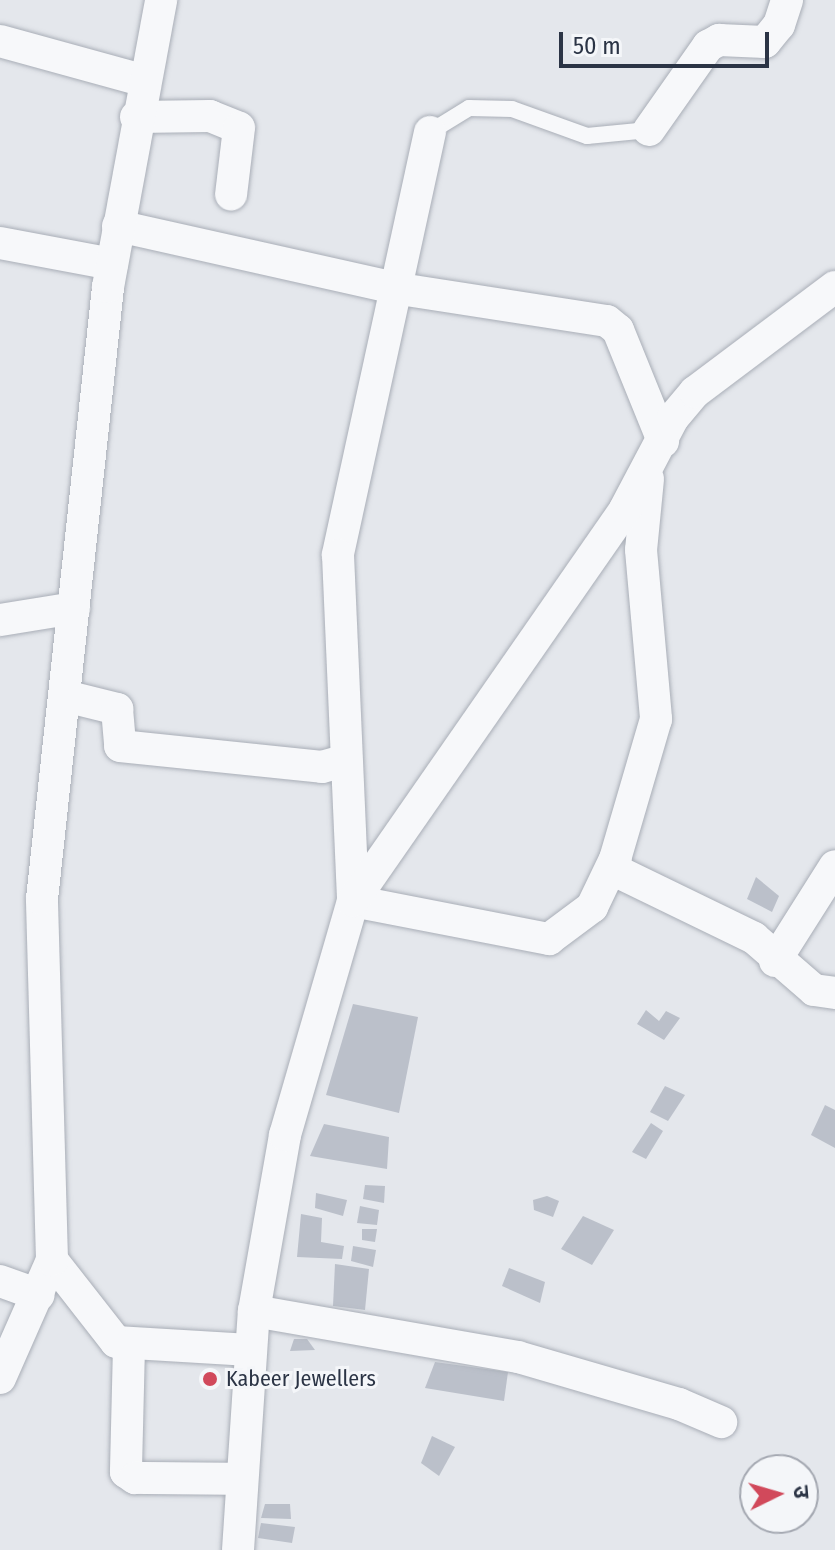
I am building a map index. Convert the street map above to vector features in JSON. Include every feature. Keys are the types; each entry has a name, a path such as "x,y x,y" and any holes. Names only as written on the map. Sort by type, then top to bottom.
{"street":[{"path":"0,1378 52,1260 42,899 112,264 142,80 161,0"},
{"path":"649,130 708,46 719,40 765,42 779,25 787,0"},
{"path":"0,41 142,80"},
{"path":"136,117 210,116 239,128 231,195"},
{"path":"353,901 338,555 400,289 430,132"},
{"path":"118,226 400,289 607,321 618,330 663,441"},
{"path":"0,243 112,264"},
{"path":"238,1550 254,1311 285,1135 353,901 649,472 663,441 695,392 835,287"},
{"path":"649,472 641,550 656,719 612,869 754,938 775,961 814,990 835,993"},
{"path":"0,620 74,608"},
{"path":"65,696 117,709 120,746 322,767 346,760"},
{"path":"353,901 549,939 592,907 616,857"},
{"path":"775,961 835,866"},
{"path":"52,1260 102,1329 129,1346 250,1350"},
{"path":"0,1281 39,1295"},
{"path":"254,1311 518,1357 679,1404 721,1422"},
{"path":"129,1346 126,1472 135,1478 241,1479"}],"lane":[{"path":"430,132 469,108 512,109 587,136 649,130"}],"building":[{"path":"756,877 779,896 772,912 747,899"},
{"path":"353,1004 418,1017 399,1113 326,1095"},
{"path":"646,1010 659,1021 666,1011 680,1018 664,1040 637,1024"},
{"path":"665,1086 685,1095 668,1121 650,1112"},
{"path":"825,1105 835,1110 835,1148 811,1135"},
{"path":"651,1123 663,1131 646,1159 632,1152"},
{"path":"324,1124 389,1137 387,1169 310,1156"},
{"path":"365,1185 385,1186 384,1203 363,1199"},
{"path":"316,1193 347,1200 343,1216 315,1208"},
{"path":"547,1196 559,1201 553,1217 534,1210 533,1200"},
{"path":"360,1206 379,1210 377,1225 357,1223"},
{"path":"301,1214 322,1218 321,1242 344,1246 342,1259 297,1257"},
{"path":"583,1216 614,1230 592,1265 561,1249"},
{"path":"362,1229 377,1229 375,1242 362,1240"},
{"path":"353,1246 376,1250 373,1267 351,1261"},
{"path":"335,1264 369,1269 365,1310 333,1306"},
{"path":"509,1268 545,1282 540,1303 502,1286"},
{"path":"294,1339 307,1339 315,1350 290,1351"},
{"path":"435,1362 508,1372 504,1401 425,1388"},
{"path":"432,1436 455,1447 439,1476 421,1463"},
{"path":"265,1504 290,1504 291,1519 261,1518"},
{"path":"261,1523 295,1527 292,1543 258,1538"}],"place":[{"name":"Kabeer Jewellers","path":"210,1379"}]}
